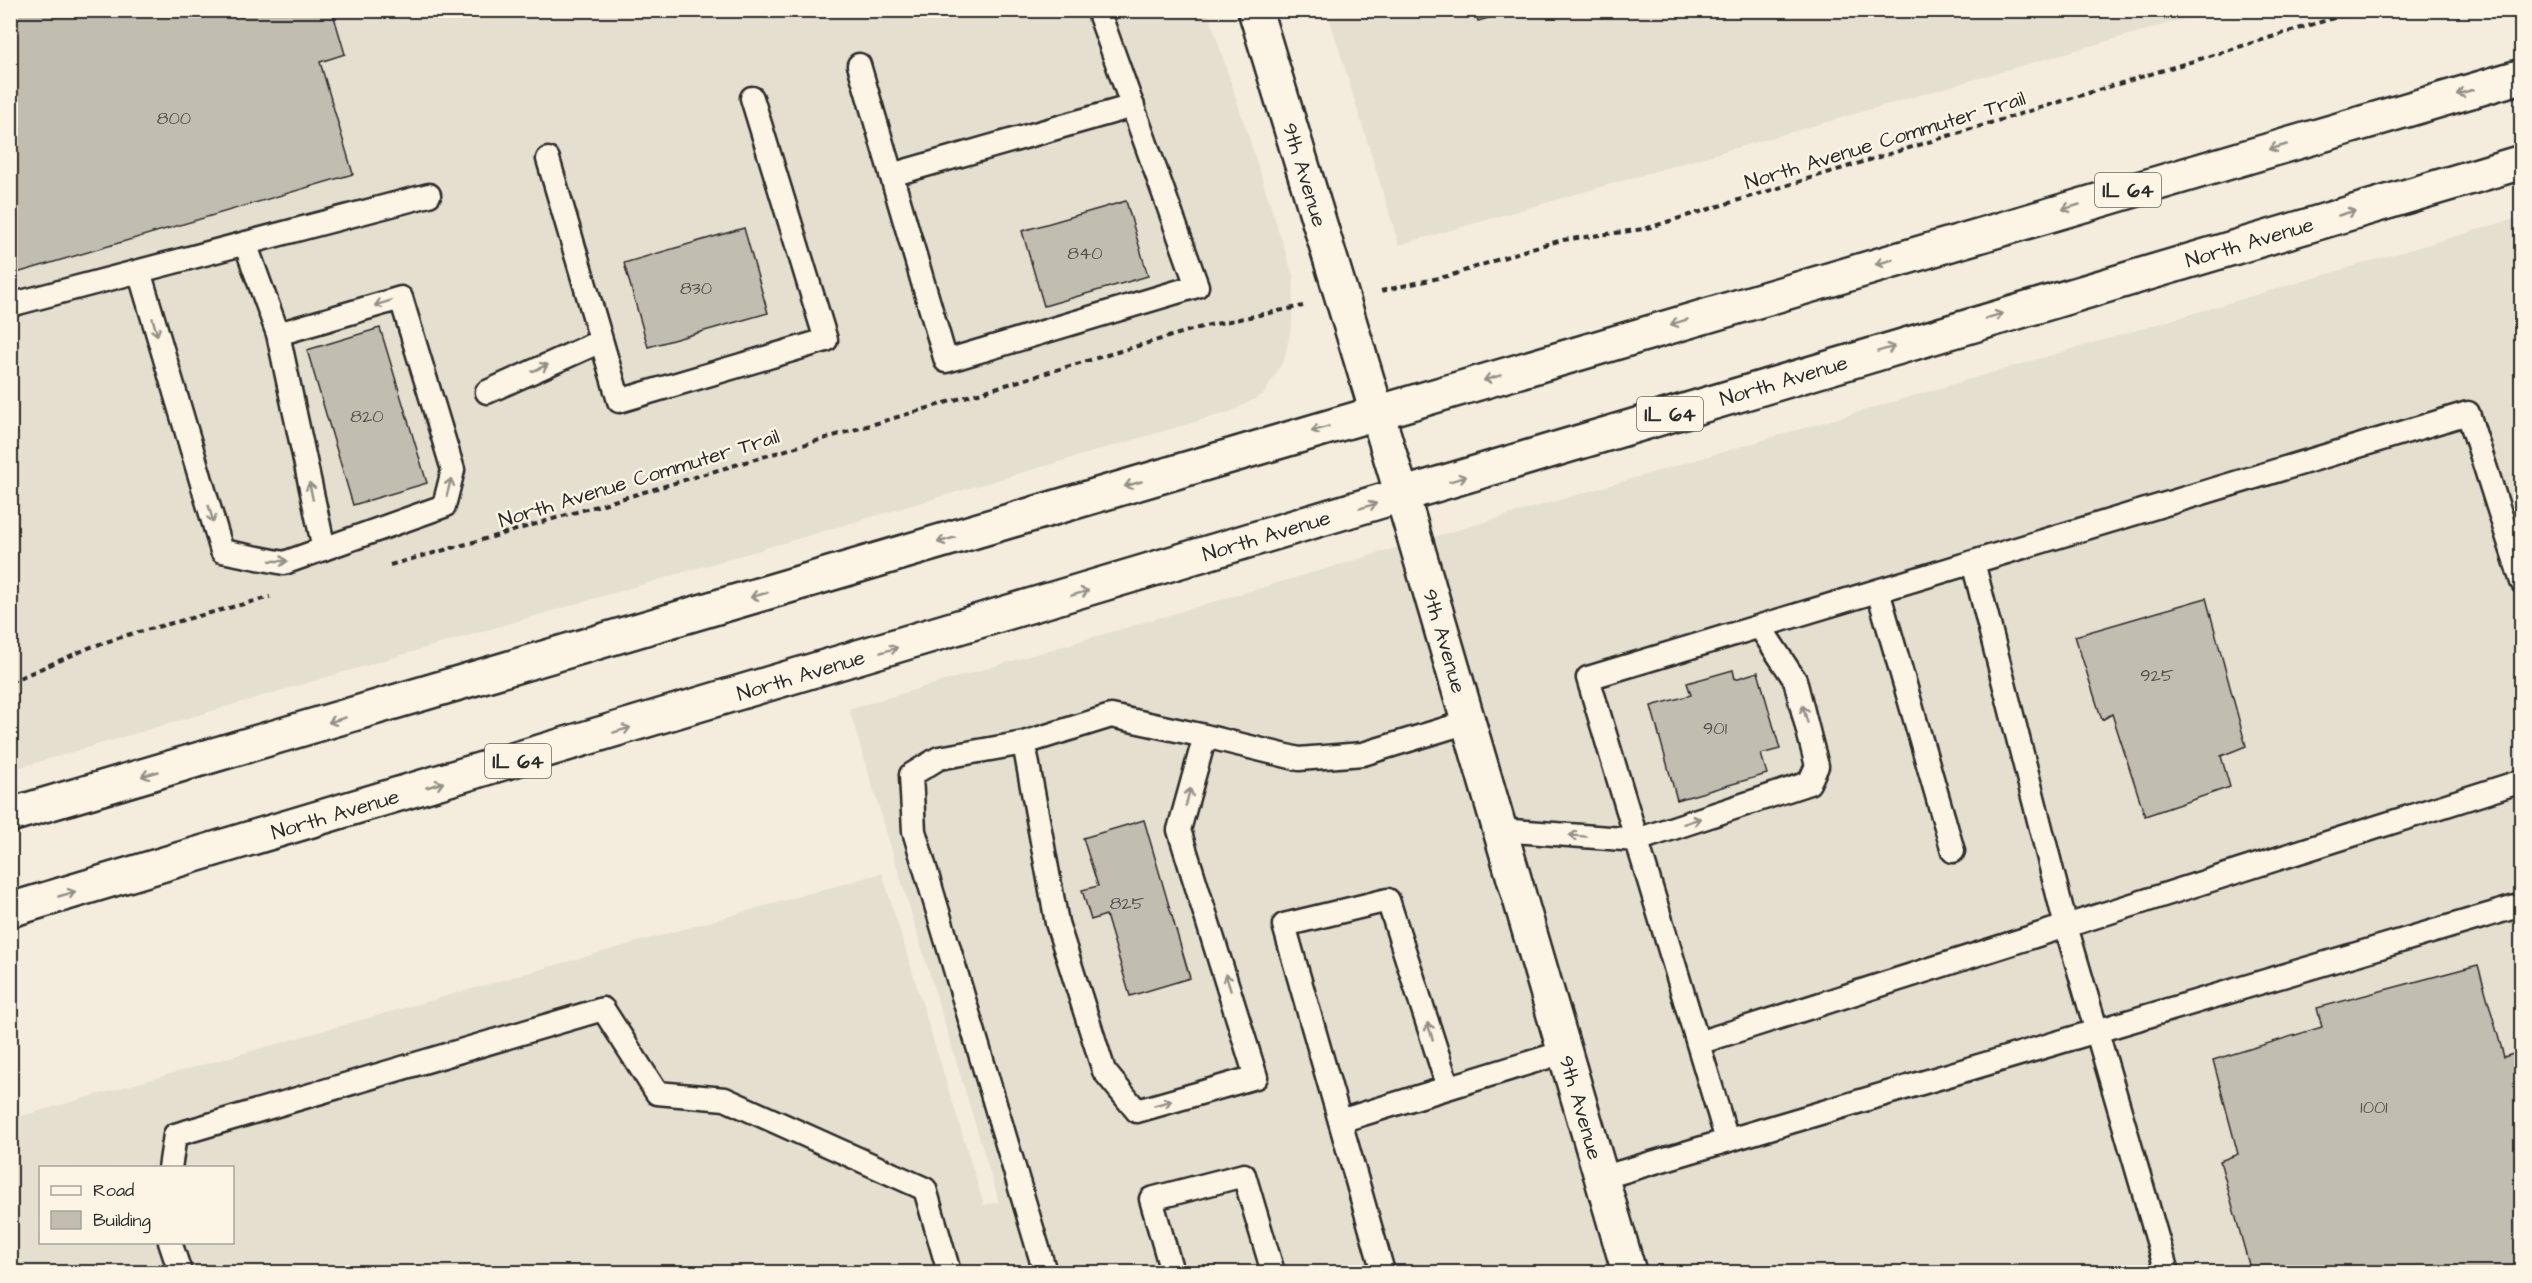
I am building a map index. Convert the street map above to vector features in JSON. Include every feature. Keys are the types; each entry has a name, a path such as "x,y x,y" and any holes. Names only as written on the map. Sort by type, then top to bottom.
{"main road":[{"name":"9th Avenue","path":"1255,10 1402,495 1629,1272"},
{"name":"IL 64","path":"10,815 2522,76"},
{"name":"North Avenue","path":"10,910 587,741 1938,333 2522,162"}],"lane":[{"path":"859,65 946,362 1197,286 1098,10"},
{"path":"548,159 620,401 826,340 752,98"},
{"path":"891,175 1133,106"},
{"path":"10,305 429,195"},
{"path":"245,243 278,334 324,549"},
{"path":"139,271 222,551 284,563 444,506 453,470 401,298 278,334"},
{"path":"487,392 602,340"},
{"path":"1727,1140 1588,678 2468,413 2522,582"},
{"path":"1973,562 2066,926 2167,1272"},
{"path":"1878,591 1953,851"},
{"path":"1500,830 1637,840 1809,783 1817,766 1796,680 1760,627"},
{"path":"1045,1272 914,831 911,775 939,758 1024,743 1111,716 1205,735 1299,759 1363,753 1468,722"},
{"path":"1024,743 1057,923 1104,1071 1137,1111 1256,1077 1179,830 1205,735"},
{"path":"1698,1043 2522,781"},
{"path":"1383,1272 1284,925 1388,900 1448,1087"},
{"path":"1601,1178 2522,905"},
{"path":"170,1166 175,1135 603,1009 657,1093 725,1099 925,1189 949,1272"},
{"path":"1340,1121 1564,1052"},
{"path":"1172,1272 1151,1199 1244,1175 1273,1272"},
{"path":"171,1244 180,1272"}],"path":[{"name":"North Avenue Commuter Trail","path":"1415,284 1452,275 1542,245 1583,235 1644,229 2360,10"},
{"name":"North Avenue Commuter Trail","path":"378,568 492,537 1205,326 1280,310"},
{"path":"10,682 90,647 275,595"}],"shaded area":[{"path":"1327,10 2212,11 1399,245"},
{"path":"11,11 1208,11 1294,278 1292,324 1284,360 1264,394 1232,411 11,770"},
{"path":"2521,217 2521,1272 11,1272 11,1119 882,873 984,1205 999,1202 849,709"}],"building":[{"path":"10,10 332,10 345,54 320,62 353,174 10,275"},
{"path":"1475,10 1515,10 1478,21"},
{"path":"1126,201 1148,276 1044,306 1022,231"},
{"path":"744,228 768,313 648,347 624,263"},
{"path":"380,328 427,483 353,505 307,350"},
{"path":"2206,598 2246,746 2221,756 2230,787 2145,816 2112,714 2102,720 2075,636"},
{"path":"1733,670 1735,679 1758,672 1780,749 1761,754 1767,774 1677,800 1651,706 1691,695 1687,683"},
{"path":"1144,820 1190,978 1130,996 1106,915 1091,920 1082,890 1098,886 1083,838"},
{"path":"2478,965 2504,1057 2522,1051 2522,1272 2293,1272 2293,1270 2251,1272 2220,1161 2238,1154 2213,1060 2322,1027 2317,1008"}]}
